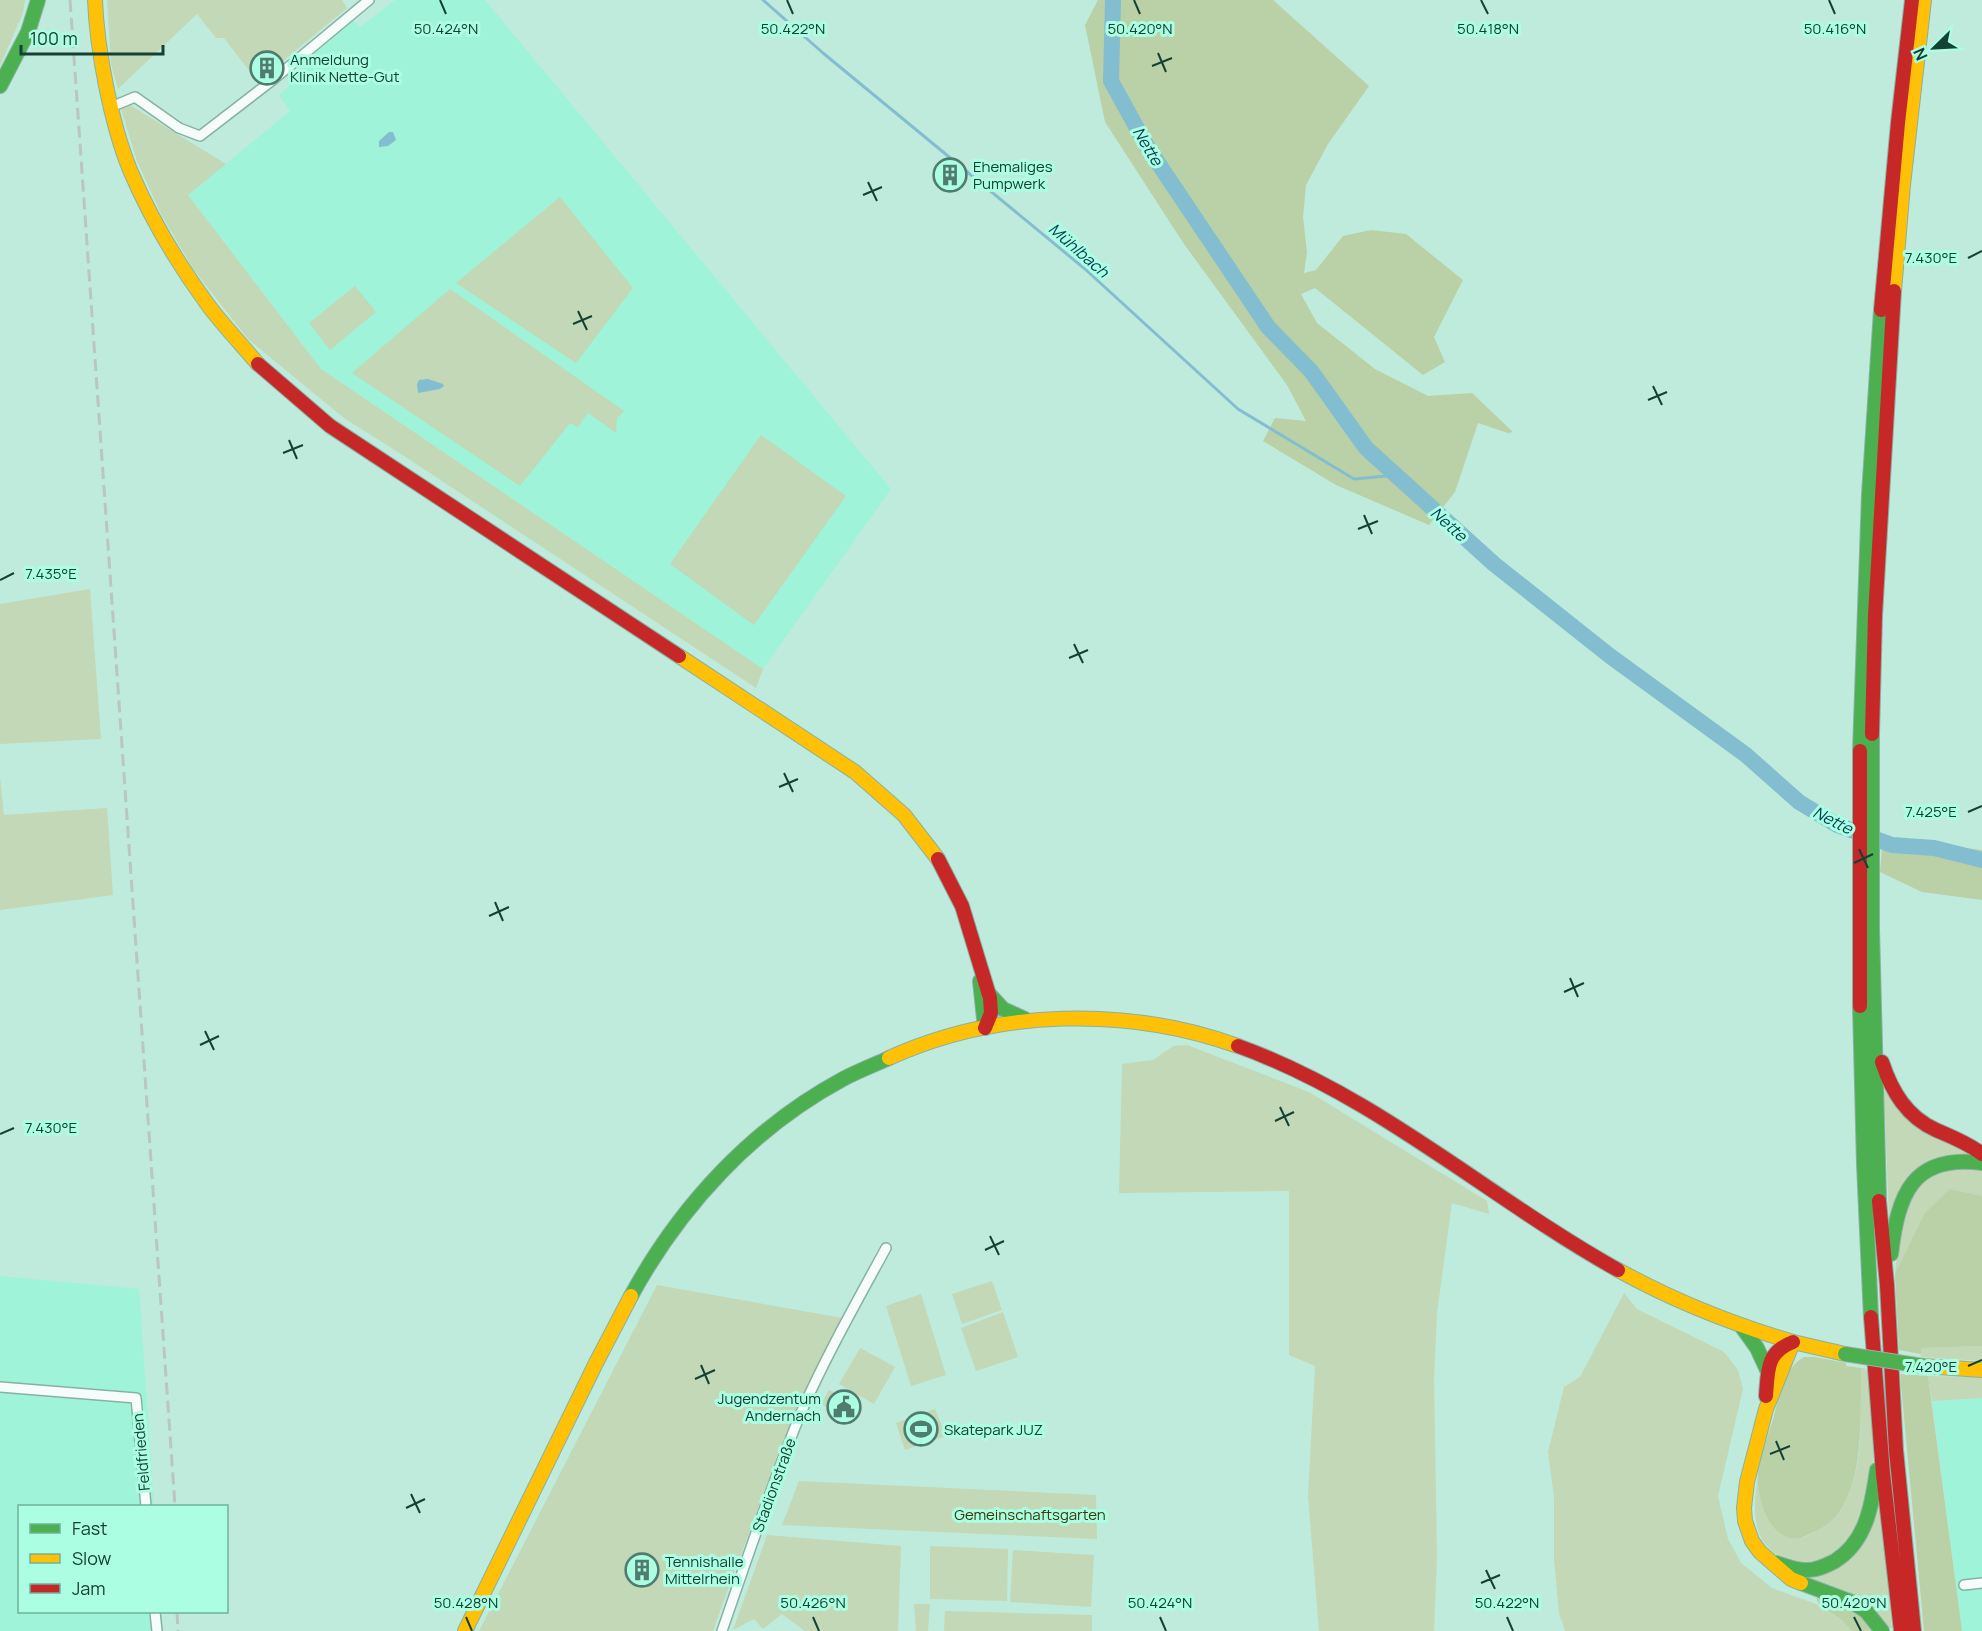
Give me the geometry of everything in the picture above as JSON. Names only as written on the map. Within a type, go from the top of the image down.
[{"type":"main road","points":[[0,86],[28,32],[38,0]]},
{"type":"main road","points":[[95,0],[96,23],[111,107],[130,169],[163,236],[208,305],[259,365],[330,426],[855,772],[889,799],[920,832],[944,868],[962,905],[990,994],[992,1014],[985,1028]]},
{"type":"main road","points":[[1901,1631],[1881,1452],[1865,1208],[1863,617],[1872,428],[1891,183],[1912,0]]},
{"type":"main road","points":[[1865,793],[1892,315],[1903,185],[1924,0]]},
{"type":"main road","points":[[1865,899],[1875,1035],[1879,1207],[1887,1285],[1896,1450],[1914,1631]]},
{"type":"main road","points":[[980,967],[982,1014],[985,1028]]},
{"type":"main road","points":[[990,994],[1003,1009],[1030,1020]]},
{"type":"main road","points":[[465,1631],[620,1315],[651,1261],[696,1198],[752,1142],[815,1095],[861,1070],[909,1049],[985,1028],[1030,1020],[1075,1018],[1141,1022],[1187,1030],[1244,1048],[1321,1082],[1370,1110],[1572,1242],[1634,1278],[1691,1307],[1742,1327],[1845,1354],[1923,1366],[1982,1370]]},
{"type":"main road","points":[[1875,1035],[1887,1081],[1905,1108],[1920,1121],[1970,1143],[1982,1154]]},
{"type":"main road","points":[[1887,1285],[1895,1222],[1906,1191],[1920,1175],[1937,1165],[1956,1161],[1982,1163]]},
{"type":"main road","points":[[1742,1327],[1757,1348],[1768,1372]]},
{"type":"main road","points":[[1766,1409],[1771,1356],[1776,1349],[1793,1342]]},
{"type":"main road","points":[[1793,1342],[1766,1409],[1747,1482],[1743,1508],[1745,1521],[1752,1541],[1760,1552],[1791,1579],[1852,1602],[1866,1611],[1882,1631]]},
{"type":"main road","points":[[1770,1562],[1805,1570],[1815,1569],[1834,1562],[1852,1548],[1860,1538],[1869,1515],[1881,1452]]},
{"type":"street","points":[[111,107],[135,98],[180,128],[200,136],[274,79],[369,0]]},
{"type":"street","name":"Stadionstraße","points":[[722,1631],[783,1457],[801,1414],[826,1359],[886,1248]]},
{"type":"street","name":"Feldfrieden","points":[[0,1387],[136,1398],[146,1505]]},
{"type":"street","points":[[1964,1585],[1982,1583]]},
{"type":"street","points":[[155,1613],[157,1631]]},
{"type":"shaded area","points":[[395,0],[485,0],[891,489],[763,669],[321,369],[188,195],[290,111],[279,95],[289,86],[287,82],[305,66],[303,62],[353,20],[360,27]]},
{"type":"shaded area","points":[[1098,0],[1273,0],[1369,86],[1328,144],[1306,185],[1303,217],[1307,253],[1304,273],[1316,270],[1343,236],[1371,230],[1406,234],[1463,280],[1434,337],[1445,362],[1423,375],[1315,288],[1301,294],[1317,323],[1375,369],[1428,396],[1472,393],[1513,432],[1508,433],[1478,423],[1455,492],[1429,525],[1336,485],[1263,441],[1275,418],[1306,421],[1287,385],[1184,244],[1105,122],[1085,25]]},
{"type":"shaded area","points":[[1883,838],[1982,850],[1982,900],[1922,892],[1880,872]]},
{"type":"shaded area","points":[[1950,1189],[1982,1196],[1982,1346],[1921,1348],[1921,1354],[1899,1350],[1895,1274],[1925,1213]]},
{"type":"shaded area","points":[[0,1276],[139,1289],[154,1505],[18,1505],[18,1613],[161,1613],[163,1631],[0,1631]]},
{"type":"shaded area","points":[[1804,1357],[1815,1357],[1861,1368],[1860,1442],[1854,1479],[1840,1511],[1823,1527],[1804,1537],[1791,1538],[1782,1535],[1769,1521],[1761,1502],[1758,1473],[1783,1383],[1792,1368]]},
{"type":"shaded area","points":[[1900,1374],[1928,1376],[1962,1631],[1924,1631]]},
{"type":"shaded area","points":[[1982,1398],[1982,1631],[1962,1631],[1932,1401]]},
{"type":"shaded area","points":[[1817,1593],[1851,1606],[1878,1631],[1852,1631],[1838,1617],[1820,1605]]},
{"type":"green space","points":[[0,0],[25,0],[23,13],[0,66]]},
{"type":"green space","points":[[107,0],[342,0],[347,8],[277,66],[270,58],[251,73],[224,38],[216,38],[197,14],[118,89],[111,64]]},
{"type":"green space","points":[[128,104],[226,164],[188,195],[321,369],[763,669],[756,688],[344,418],[248,339],[193,269],[161,214],[137,161],[121,109]]},
{"type":"green space","points":[[560,197],[633,288],[576,363],[456,283]]},
{"type":"green space","points":[[355,286],[376,312],[330,350],[309,323]]},
{"type":"green space","points":[[450,289],[624,411],[617,418],[616,433],[588,413],[578,427],[570,423],[520,486],[352,373]]},
{"type":"green space","points":[[761,435],[846,496],[754,625],[670,564]]},
{"type":"green space","points":[[90,589],[101,739],[0,744],[0,604]]},
{"type":"green space","points":[[0,777],[4,815],[107,808],[113,895],[0,910]]},
{"type":"green space","points":[[1187,1045],[1309,1092],[1487,1201],[1489,1214],[1452,1203],[1437,1313],[1434,1379],[1437,1556],[1434,1631],[1319,1631],[1308,1496],[1315,1366],[1289,1355],[1289,1191],[1119,1193],[1122,1064],[1153,1060],[1173,1046]]},
{"type":"green space","points":[[1889,1090],[1982,1156],[1944,1158],[1889,1216],[1884,1091]]},
{"type":"green space","points":[[1947,1167],[1982,1171],[1982,1196],[1950,1189],[1895,1274],[1900,1224],[1914,1189]]},
{"type":"green space","points":[[992,1281],[1002,1310],[962,1324],[952,1294]]},
{"type":"green space","points":[[657,1285],[843,1318],[773,1472],[713,1631],[479,1631]]},
{"type":"green space","points":[[1624,1293],[1637,1309],[1724,1352],[1738,1370],[1743,1389],[1718,1496],[1728,1539],[1741,1563],[1772,1588],[1819,1605],[1836,1615],[1852,1631],[1565,1631],[1559,1613],[1554,1559],[1554,1497],[1548,1452],[1564,1387],[1580,1377]]},
{"type":"green space","points":[[921,1294],[946,1375],[911,1386],[886,1306]]},
{"type":"green space","points":[[1003,1312],[1018,1357],[976,1371],[961,1328]]},
{"type":"green space","points":[[1982,1346],[1982,1361],[1921,1357],[1920,1348]]},
{"type":"green space","points":[[860,1348],[895,1367],[874,1404],[839,1384]]},
{"type":"green space","points":[[1861,1368],[1868,1369],[1873,1461],[1870,1489],[1858,1531],[1837,1553],[1823,1559],[1809,1562],[1781,1557],[1770,1549],[1758,1529],[1755,1505],[1758,1473],[1761,1498],[1803,1538],[1824,1527],[1833,1519],[1841,1510],[1855,1477],[1860,1441]]},
{"type":"green space","points":[[1928,1376],[1982,1377],[1982,1398],[1932,1401]]},
{"type":"green space","points":[[829,1390],[836,1394],[828,1408],[821,1404]]},
{"type":"green space","name":"Skatepark JUZ","points":[[935,1409],[946,1436],[905,1450],[896,1423]]},
{"type":"green space","name":"Gemeinschaftsgarten","points":[[799,1481],[1096,1495],[1097,1539],[782,1525]]},
{"type":"green space","points":[[1876,1504],[1881,1504],[1892,1628],[1888,1628],[1792,1570],[1833,1567]]},
{"type":"green space","points":[[767,1535],[901,1546],[898,1631],[805,1631],[782,1614],[763,1629],[754,1619],[733,1630]]},
{"type":"green space","points":[[930,1546],[1008,1549],[1007,1601],[930,1599]]},
{"type":"green space","points":[[1013,1550],[1094,1555],[1091,1607],[1010,1602]]},
{"type":"green space","points":[[914,1604],[930,1604],[928,1631],[916,1631]]},
{"type":"green space","points":[[945,1611],[1092,1615],[1092,1631],[944,1631]]},
{"type":"water","points":[[389,132],[393,132],[396,140],[388,146],[379,147],[379,141]]},
{"type":"water","points":[[428,379],[444,386],[440,389],[418,393],[419,380]]},
{"type":"waterway","name":"Mühlbach","points":[[763,0],[823,53],[1085,269],[1238,409],[1354,479],[1397,475]]},
{"type":"waterway","name":"Nette","points":[[1113,0],[1111,81],[1148,148],[1268,327],[1311,371],[1366,448],[1494,564],[1610,656],[1746,755],[1799,802],[1837,825],[1892,845],[1934,848],[1982,860]]},
{"type":"railway","points":[[70,0],[175,1505]]},
{"type":"railway","points":[[177,1613],[178,1631]]},
{"type":"traffic: fast","points":[[0,86],[28,32],[38,0]]},
{"type":"traffic: fast","points":[[1860,751],[1869,495],[1881,310]]},
{"type":"traffic: fast","points":[[1872,734],[1872,930],[1879,1201]]},
{"type":"traffic: fast","points":[[980,981],[985,1028]]},
{"type":"traffic: fast","points":[[990,995],[1003,1009],[1025,1019]]},
{"type":"traffic: fast","points":[[1860,1006],[1871,1317]]},
{"type":"traffic: fast","points":[[631,1296],[672,1231],[721,1172],[749,1145],[810,1099],[849,1076],[889,1058]]},
{"type":"traffic: fast","points":[[1891,1254],[1898,1214],[1904,1197],[1913,1183],[1924,1172],[1939,1165],[1958,1162],[1982,1163]]},
{"type":"traffic: fast","points":[[1742,1327],[1757,1348],[1768,1372]]},
{"type":"traffic: fast","points":[[1845,1354],[1923,1366]]},
{"type":"traffic: fast","points":[[1776,1563],[1796,1569],[1812,1570],[1832,1563],[1846,1553],[1866,1521],[1877,1470]]},
{"type":"traffic: fast","points":[[1801,1583],[1852,1602],[1866,1611],[1882,1631]]},
{"type":"traffic: slow","points":[[95,0],[102,63],[111,109],[123,151],[138,188],[175,257],[208,305],[258,364]]},
{"type":"traffic: slow","points":[[1894,291],[1903,185],[1924,0]]},
{"type":"traffic: slow","points":[[679,656],[855,772],[904,815],[938,859]]},
{"type":"traffic: slow","points":[[889,1058],[930,1042],[973,1030],[1018,1022],[1062,1019],[1107,1019],[1152,1024],[1196,1033],[1238,1046]]},
{"type":"traffic: slow","points":[[1618,1270],[1704,1311],[1793,1342]]},
{"type":"traffic: slow","points":[[465,1631],[631,1296]]},
{"type":"traffic: slow","points":[[1793,1342],[1845,1354]]},
{"type":"traffic: slow","points":[[1793,1342],[1766,1409],[1747,1482],[1744,1508],[1745,1521],[1752,1541],[1760,1552],[1791,1579],[1801,1583]]},
{"type":"traffic: slow","points":[[1923,1366],[1982,1370]]},
{"type":"traffic: jam","points":[[1881,310],[1912,0]]},
{"type":"traffic: jam","points":[[1872,734],[1875,616],[1894,291]]},
{"type":"traffic: jam","points":[[258,364],[330,426],[679,656]]},
{"type":"traffic: jam","points":[[1860,751],[1860,1006]]},
{"type":"traffic: jam","points":[[938,859],[962,906],[990,998],[991,1013],[985,1028]]},
{"type":"traffic: jam","points":[[1238,1046],[1290,1067],[1339,1092],[1433,1150],[1570,1242],[1618,1270]]},
{"type":"traffic: jam","points":[[1882,1062],[1896,1093],[1909,1111],[1926,1125],[1966,1143],[1982,1154]]},
{"type":"traffic: jam","points":[[1879,1201],[1887,1285],[1896,1450],[1914,1631]]},
{"type":"traffic: jam","points":[[1871,1317],[1883,1474],[1901,1631]]},
{"type":"traffic: jam","points":[[1766,1396],[1770,1363],[1778,1351],[1793,1342]]},
{"type":"place","name":"Anmeldung Klinik Nette-Gut","points":[[267,68]]},
{"type":"place","name":"Ehemaliges Pumpwerk","points":[[950,175]]},
{"type":"place","name":"Jugendzentum Andernach","points":[[844,1407]]},
{"type":"place","name":"Skatepark JUZ","points":[[921,1429]]},
{"type":"place","name":"Tennishalle Mittelrhein","points":[[642,1570]]}]
